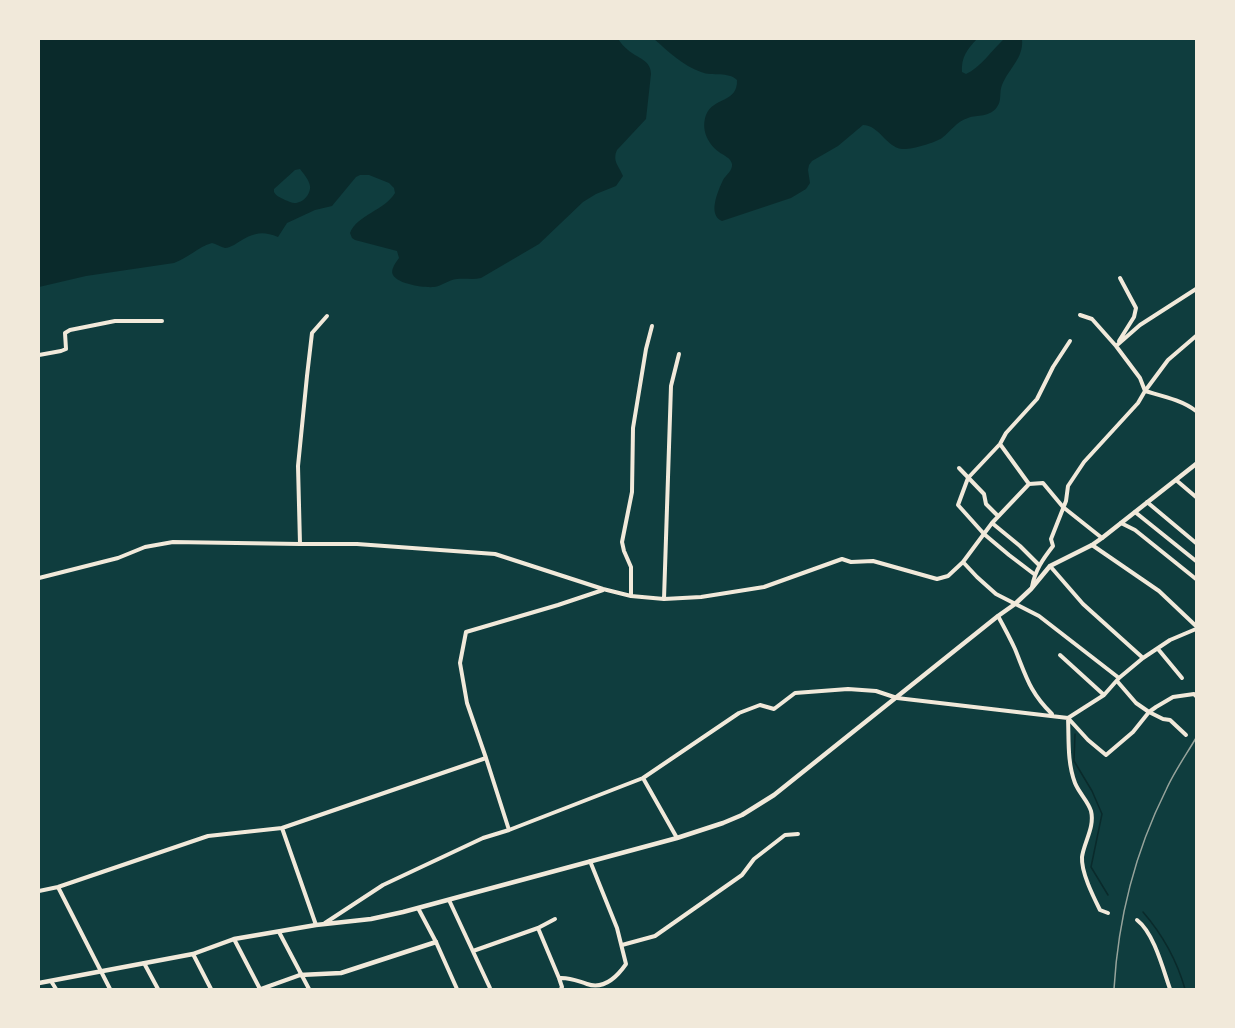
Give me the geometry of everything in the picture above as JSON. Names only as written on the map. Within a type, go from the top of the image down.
[{"type":"street","points":[[1116,346],[1134,317],[1136,308],[1120,278]]},
{"type":"street","points":[[1116,346],[1140,325],[1196,289]]},
{"type":"street","points":[[1080,315],[1092,319],[1116,346],[1140,378],[1145,391]]},
{"type":"street","points":[[300,544],[298,466],[312,333],[327,316]]},
{"type":"street","points":[[39,355],[66,349],[65,333],[70,330],[115,321],[162,321]]},
{"type":"street","points":[[631,596],[632,567],[622,542],[632,492],[633,428],[652,326]]},
{"type":"street","points":[[1031,589],[1034,574],[1053,546],[1051,539],[1068,486],[1076,472],[1138,403],[1168,360],[1196,336]]},
{"type":"street","points":[[1034,574],[984,534],[958,505],[968,478],[1037,399],[1070,340]]},
{"type":"street","points":[[664,599],[671,386],[680,354]]},
{"type":"street","points":[[1145,391],[1179,402],[1196,411]]},
{"type":"street","points":[[1190,407],[1196,402]]},
{"type":"street","points":[[1000,444],[1029,484]]},
{"type":"street","points":[[39,983],[193,954],[234,939],[316,925],[370,919],[418,908],[677,838],[742,815],[774,795],[1015,604],[1050,566],[1092,544],[1196,464]]},
{"type":"street","points":[[959,468],[984,494],[986,504],[998,516]]},
{"type":"street","points":[[1176,480],[1196,497]]},
{"type":"street","points":[[39,578],[118,558],[145,547],[173,542],[357,544],[495,554],[603,589],[631,596],[664,599],[700,597],[764,587],[842,559],[851,562],[873,561],[937,579],[948,576],[963,562],[992,523],[1029,484],[1043,483],[1063,507],[1102,537]]},
{"type":"street","points":[[1147,502],[1196,543]]},
{"type":"street","points":[[1135,512],[1196,561]]},
{"type":"street","points":[[992,523],[1039,565]]},
{"type":"street","points":[[1121,523],[1136,530],[1196,579]]},
{"type":"street","points":[[1068,718],[1104,695],[1143,658],[1170,640],[1196,627],[1159,591],[1092,544]]},
{"type":"street","points":[[963,562],[996,594],[1039,616],[1118,680],[1136,703],[1149,712],[1170,720],[1186,735]]},
{"type":"street","points":[[1050,566],[1083,604],[1143,658]]},
{"type":"street","points":[[509,830],[466,703],[460,663],[466,632],[603,589]]},
{"type":"street","points":[[998,616],[1029,684],[1042,705],[1053,715]]},
{"type":"street","points":[[1158,649],[1182,678]]},
{"type":"street","points":[[1060,655],[1104,695]]},
{"type":"street","points":[[322,925],[383,885],[483,838],[643,778],[739,713],[760,705],[774,709],[795,693],[848,689],[876,691],[897,698],[1053,715],[1068,718],[1088,740],[1106,755],[1133,732],[1149,712],[1173,697],[1194,694],[1196,696]]},
{"type":"street","points":[[1068,718],[1070,766],[1076,785],[1091,812],[1092,822],[1082,858],[1083,868],[1100,910],[1108,913]]},
{"type":"street","points":[[39,891],[58,887],[208,836],[282,828],[486,758]]},
{"type":"street","points":[[643,778],[677,838]]},
{"type":"street","points":[[282,828],[316,925]]},
{"type":"street","points":[[621,945],[655,936],[742,875],[754,860],[785,835],[798,834]]},
{"type":"street","points":[[559,978],[566,977],[590,986],[602,986],[618,976],[626,964],[617,928],[591,861]]},
{"type":"street","points":[[58,887],[110,989]]},
{"type":"street","points":[[449,900],[490,988]]},
{"type":"street","points":[[418,908],[457,989]]},
{"type":"street","points":[[473,951],[538,928],[555,919]]},
{"type":"street","points":[[1137,920],[1150,934],[1170,989]]},
{"type":"street","points":[[538,928],[559,978],[561,989]]},
{"type":"street","points":[[279,932],[309,989]]},
{"type":"street","points":[[234,939],[260,989],[300,975],[341,973],[436,942]]},
{"type":"street","points":[[193,954],[211,989]]},
{"type":"street","points":[[144,963],[158,989]]},
{"type":"street","points":[[51,981],[56,989]]},
{"type":"water","points":[[39,39],[618,39],[627,49],[649,65],[651,74],[646,119],[617,150],[616,160],[623,176],[616,186],[583,202],[539,244],[481,278],[457,279],[430,287],[412,285],[396,278],[392,271],[399,258],[397,251],[355,240],[350,233],[359,222],[385,204],[395,193],[389,183],[369,175],[360,175],[332,206],[315,210],[287,223],[278,237],[265,233],[255,234],[226,248],[212,243],[174,263],[86,276],[39,287]],"holes":[[[300,169],[310,186],[306,198],[294,203],[276,195],[274,189],[295,170]]]},
{"type":"water","points":[[654,39],[977,39],[964,58],[962,72],[966,74],[981,63],[1004,39],[1022,39],[1022,46],[1021,52],[1002,85],[999,105],[990,113],[964,119],[938,140],[906,149],[896,147],[874,128],[863,125],[838,146],[812,161],[808,170],[810,183],[806,189],[791,198],[722,221],[715,214],[715,202],[732,164],[729,158],[708,140],[704,125],[709,109],[734,93],[737,80],[733,77],[694,69],[676,58]]},
{"type":"waterway","points":[[1075,734],[1074,761],[1092,791],[1102,814],[1091,867],[1108,895]]},
{"type":"waterway","points":[[1143,912],[1168,948],[1185,989]]},
{"type":"railway","points":[[1114,989],[1119,938],[1137,862],[1169,783],[1196,738]]}]
